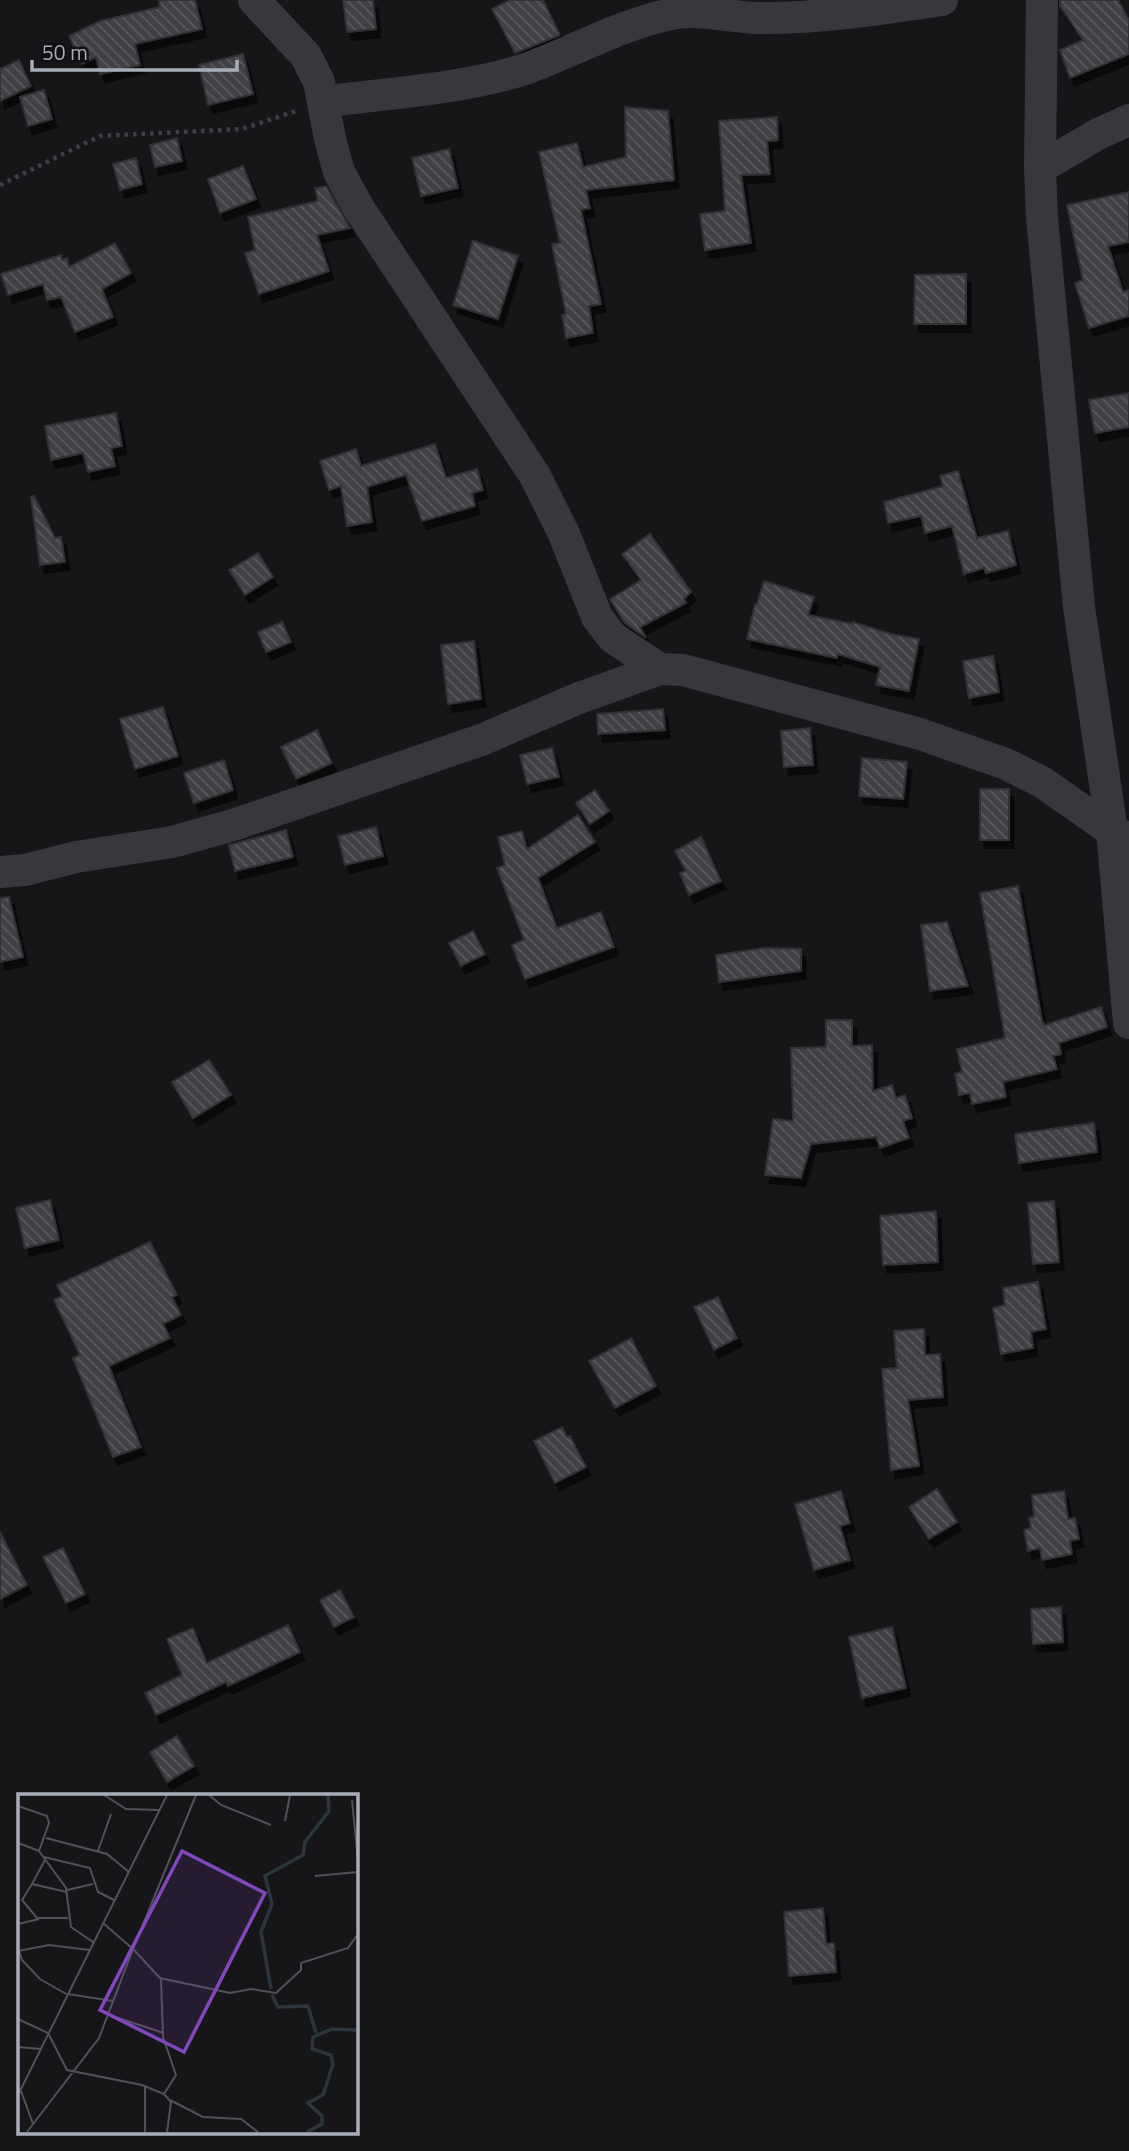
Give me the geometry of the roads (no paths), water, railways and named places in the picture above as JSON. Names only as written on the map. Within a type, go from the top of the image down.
[{"type":"street","points":[[254,0],[306,56],[319,82],[339,172],[358,207],[534,474],[564,534],[597,617],[612,637],[660,669]]},
{"type":"street","points":[[323,102],[481,80],[527,68],[616,31],[668,14],[709,11],[758,18],[820,17],[942,0]]},
{"type":"street","points":[[1042,0],[1042,218],[1079,607],[1120,835],[1129,1023]]},
{"type":"street","points":[[1040,168],[1098,134],[1129,120]]},
{"type":"street","points":[[0,872],[25,870],[76,857],[172,842],[233,825],[481,740],[579,698],[660,669],[683,670],[907,730],[1006,764],[1042,782],[1120,835]]}]
